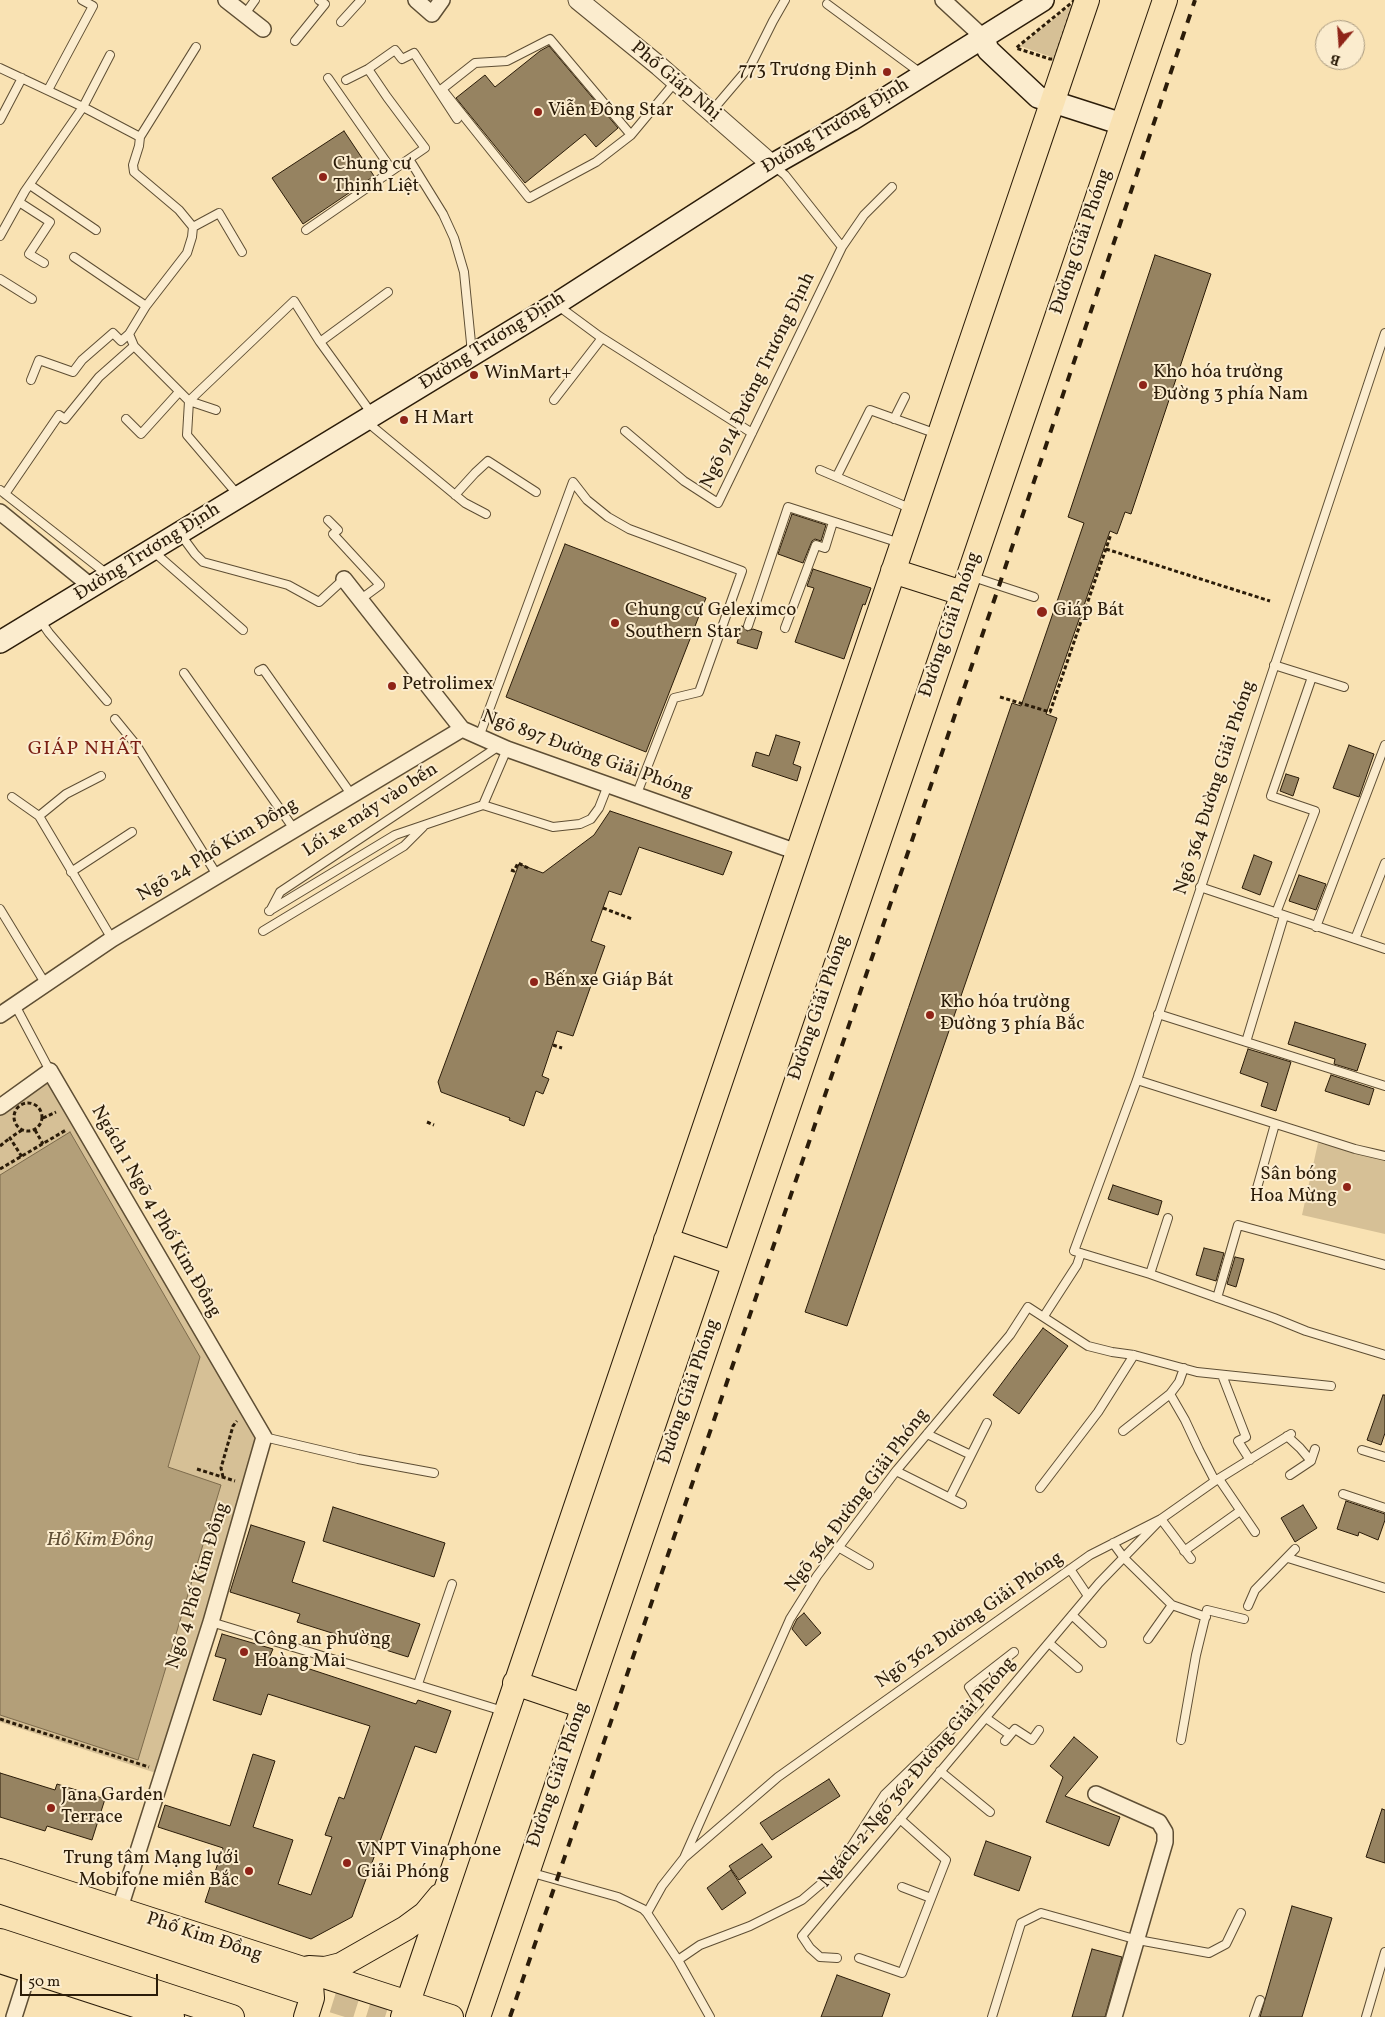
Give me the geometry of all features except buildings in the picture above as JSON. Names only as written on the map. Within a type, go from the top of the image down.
[{"type":"main road","name":"Đường Trương Định","points":[[0,642],[40,620],[556,304],[772,165],[851,120],[1043,0]]},
{"type":"main road","points":[[405,2010],[1087,0]]},
{"type":"main road","name":"Đường Giải Phóng","points":[[478,2017],[1165,0]]},
{"type":"main road","points":[[984,38],[988,50],[1038,97],[1122,124]]},
{"type":"main road","points":[[893,571],[965,584]]},
{"type":"main road","points":[[668,1234],[736,1257]]},
{"type":"main road","points":[[515,1683],[583,1706]]},
{"type":"main road","name":"Phố Kim Đồng","points":[[0,1871],[275,1961],[405,2010],[451,2017]]},
{"type":"main road","points":[[275,1961],[308,1968],[325,1969],[341,1965],[406,1928],[425,1914],[447,1885]]},
{"type":"main road","points":[[0,1891],[299,1990]]},
{"type":"main road","points":[[0,1941],[232,2017]]},
{"type":"main road","points":[[0,1961],[164,2016]]},
{"type":"main road","points":[[275,1961],[303,1975],[311,1984],[312,1998],[306,2017]]},
{"type":"street","points":[[226,0],[263,29]]},
{"type":"street","points":[[416,0],[432,14],[442,0]]},
{"type":"street","name":"Phố Giáp Nhị","points":[[578,0],[676,81],[772,165]]},
{"type":"street","points":[[943,0],[984,38]]},
{"type":"street","points":[[1,516],[101,581]]},
{"type":"street","name":"Ngõ 897 Đường Giải Phóng","points":[[344,579],[361,598],[462,729],[503,748],[798,852]]},
{"type":"street","name":"Ngõ 24 Phố Kim Đồng","points":[[0,1015],[44,983],[112,939],[462,729]]},
{"type":"street","points":[[0,1106],[50,1071]]},
{"type":"street","name":"Ngách 1 Ngõ 4 Phố Kim Đồng","points":[[50,1071],[264,1437]]},
{"type":"street","name":"Ngõ 4 Phố Kim Đồng","points":[[119,1911],[210,1622],[264,1437]]},
{"type":"street","points":[[1096,1794],[1159,1822],[1164,1832],[1164,1842],[1138,1940],[1114,2017]]},
{"type":"street","points":[[14,2017],[29,1970]]},
{"type":"lane","points":[[48,90],[94,6],[82,0]]},
{"type":"lane","points":[[245,14],[255,0]]},
{"type":"lane","points":[[295,41],[325,4],[319,0]]},
{"type":"lane","points":[[341,22],[361,0]]},
{"type":"lane","points":[[711,112],[751,65],[772,21],[785,0]]},
{"type":"lane","points":[[827,4],[924,75]]},
{"type":"lane","points":[[631,135],[550,39],[507,61],[475,63],[442,89],[529,198],[596,162],[631,135],[676,81]]},
{"type":"lane","points":[[31,380],[39,360],[72,372],[82,360],[113,333],[121,340],[130,334],[146,306],[187,253],[193,227],[179,210],[134,172],[133,165],[140,137],[196,47]]},
{"type":"lane","points":[[346,80],[368,69],[395,50],[402,59],[414,53],[457,119]]},
{"type":"lane","points":[[0,234],[30,185],[83,107],[110,55]]},
{"type":"lane","points":[[0,68],[83,107],[140,137]]},
{"type":"lane","points":[[306,230],[425,148],[368,69]]},
{"type":"lane","points":[[0,120],[22,78]]},
{"type":"lane","points":[[328,78],[392,170]]},
{"type":"lane","points":[[409,159],[443,214],[454,238],[464,272],[472,355]]},
{"type":"lane","points":[[772,165],[785,175],[842,247]]},
{"type":"lane","points":[[30,185],[96,230]]},
{"type":"lane","name":"Ngõ 914 Đường Trương Định","points":[[624,431],[684,481],[718,504],[842,247],[864,216],[892,186]]},
{"type":"lane","points":[[19,202],[50,222],[29,254],[44,263]]},
{"type":"lane","points":[[193,227],[219,213],[242,252]]},
{"type":"lane","points":[[74,256],[146,306]]},
{"type":"lane","points":[[0,279],[32,299]]},
{"type":"lane","points":[[320,342],[388,292]]},
{"type":"lane","points":[[239,497],[187,435],[189,401],[294,301],[370,418],[455,495],[465,503],[486,514]]},
{"type":"lane","points":[[556,304],[602,338],[752,433]]},
{"type":"lane","name":"Ngõ 364 Đường Giải Phóng","points":[[1044,1316],[1077,1265],[1078,1252],[1385,333]]},
{"type":"lane","points":[[130,334],[134,346],[189,401],[216,410]]},
{"type":"lane","points":[[554,400],[602,338]]},
{"type":"lane","points":[[101,581],[2,492],[59,416],[65,419],[99,377],[134,346]]},
{"type":"lane","points":[[126,419],[141,434],[179,392]]},
{"type":"lane","points":[[894,419],[905,397]]},
{"type":"lane","points":[[838,476],[870,410],[939,435]]},
{"type":"lane","points":[[455,495],[474,473],[488,461],[536,492]]},
{"type":"lane","points":[[820,470],[914,509]]},
{"type":"lane","points":[[480,737],[573,482],[587,500],[608,517],[629,529],[742,570],[699,692],[674,698],[636,796]]},
{"type":"lane","points":[[748,626],[788,507],[902,544]]},
{"type":"lane","points":[[328,520],[338,530],[333,534],[380,585],[361,598]]},
{"type":"lane","points":[[785,628],[816,545],[825,548],[834,522]]},
{"type":"lane","points":[[180,533],[203,562],[288,585],[319,602],[344,579]]},
{"type":"lane","points":[[152,550],[243,630]]},
{"type":"lane","points":[[965,584],[1034,597]]},
{"type":"lane","points":[[40,620],[48,633],[107,701]]},
{"type":"lane","points":[[1274,665],[1344,688]]},
{"type":"lane","points":[[260,671],[263,668],[351,794]]},
{"type":"lane","points":[[184,673],[294,829]]},
{"type":"lane","points":[[1246,1042],[1280,914],[1315,812],[1271,796],[1312,677]]},
{"type":"lane","points":[[115,719],[137,746],[217,875]]},
{"type":"lane","points":[[1316,927],[1385,746]]},
{"type":"lane","points":[[483,805],[503,748]]},
{"type":"lane","name":"Lối xe máy vào bến","points":[[424,826],[395,835],[270,911],[280,892],[503,748]]},
{"type":"lane","points":[[39,816],[66,794],[101,776]]},
{"type":"lane","points":[[263,930],[404,846],[424,826],[483,805],[554,827],[580,824],[590,819],[595,813],[608,786]]},
{"type":"lane","points":[[12,797],[39,816],[112,939]]},
{"type":"lane","points":[[71,872],[132,832]]},
{"type":"lane","points":[[1355,939],[1385,863]]},
{"type":"lane","points":[[1200,887],[1385,949]]},
{"type":"lane","points":[[0,909],[44,983]]},
{"type":"lane","name":"Ngách 1 Ngõ 4 Phố Kim Đồng","points":[[14,1005],[50,1071]]},
{"type":"lane","points":[[1158,1014],[1385,1086]]},
{"type":"lane","points":[[1137,1080],[1355,1149],[1385,1156]]},
{"type":"lane","points":[[1257,1188],[1275,1124]]},
{"type":"lane","points":[[1150,1274],[1168,1218]]},
{"type":"lane","points":[[1217,1298],[1238,1224],[1385,1265]]},
{"type":"lane","points":[[1078,1252],[1150,1274],[1306,1331],[1385,1355]]},
{"type":"lane","name":"Ngõ 364 Đường Giải Phóng","points":[[684,1858],[790,1619],[816,1576],[896,1471],[1010,1335],[1028,1307],[1088,1346],[1222,1375],[1331,1386]]},
{"type":"lane","points":[[1040,1488],[1098,1412],[1134,1355]]},
{"type":"lane","points":[[1123,1431],[1170,1394],[1179,1382],[1184,1368]]},
{"type":"lane","points":[[1222,1375],[1246,1437],[1238,1441],[1250,1460]]},
{"type":"lane","points":[[1170,1394],[1185,1420],[1198,1450],[1217,1480],[1255,1532]]},
{"type":"lane","points":[[950,1497],[987,1423]]},
{"type":"lane","points":[[927,1434],[971,1455]]},
{"type":"lane","name":"Ngõ 362 Đường Giải Phóng","points":[[684,1858],[778,1777],[1090,1555],[1161,1519],[1217,1480],[1289,1435],[1311,1461]]},
{"type":"lane","points":[[264,1437],[358,1459],[434,1473]]},
{"type":"lane","points":[[1290,1475],[1311,1461],[1314,1449]]},
{"type":"lane","points":[[1362,1450],[1385,1457]]},
{"type":"lane","points":[[896,1471],[962,1504]]},
{"type":"lane","points":[[1342,1494],[1385,1508]]},
{"type":"lane","points":[[1184,1551],[1240,1511]]},
{"type":"lane","points":[[1161,1519],[1191,1559]]},
{"type":"lane","name":"Ngách 2 Ngõ 362 Đường Giải Phóng","points":[[837,1958],[820,1957],[810,1948],[802,1936],[1088,1596],[1161,1519]]},
{"type":"lane","points":[[1113,1543],[1124,1558],[1172,1605],[1206,1617]]},
{"type":"lane","points":[[838,1547],[869,1565]]},
{"type":"lane","points":[[1248,1606],[1255,1590],[1295,1549]]},
{"type":"lane","points":[[1288,1558],[1385,1588]]},
{"type":"lane","points":[[1070,1569],[1088,1596]]},
{"type":"lane","points":[[418,1684],[452,1584]]},
{"type":"lane","points":[[1148,1638],[1172,1605]]},
{"type":"lane","points":[[1181,1740],[1196,1655],[1207,1610],[1244,1619]]},
{"type":"lane","points":[[1072,1615],[1102,1642]]},
{"type":"lane","points":[[210,1622],[505,1712]]},
{"type":"lane","points":[[1049,1643],[1078,1668]]},
{"type":"lane","points":[[678,1960],[700,1945],[750,1926],[802,1900],[835,1872],[884,1794],[979,1704],[969,1686],[1014,1652]]},
{"type":"lane","points":[[986,1718],[1008,1738],[1015,1729],[1032,1740],[1039,1730]]},
{"type":"lane","points":[[940,1771],[990,1812]]},
{"type":"lane","points":[[859,1958],[902,1973],[946,1860],[900,1819]]},
{"type":"lane","points":[[647,1913],[662,1886],[684,1858]]},
{"type":"lane","points":[[527,1871],[618,1897],[643,1909],[678,1960],[710,2017]]},
{"type":"lane","points":[[902,1887],[931,1898]]},
{"type":"lane","points":[[992,2017],[1020,1923],[1041,1913],[1138,1940],[1209,1953],[1226,1944],[1241,1913]]},
{"type":"lane","points":[[1366,2017],[1385,1952]]},
{"type":"lane","points":[[1254,2017],[1260,2000]]},
{"type":"path","points":[[1075,0],[1055,58],[1050,59],[1016,48],[1075,0]]},
{"type":"path","points":[[1000,697],[1050,712],[1112,534]]},
{"type":"path","points":[[1106,549],[1270,600]]},
{"type":"path","points":[[510,870],[514,871],[518,863],[528,868]]},
{"type":"path","points":[[603,908],[632,919]]},
{"type":"path","points":[[553,1045],[562,1048]]},
{"type":"path","points":[[29,1103],[36,1105],[41,1111],[43,1118],[40,1126],[35,1130],[28,1132],[22,1130],[16,1124],[14,1117],[16,1110],[21,1104],[29,1103]]},
{"type":"path","points":[[43,1118],[63,1108]]},
{"type":"path","points":[[428,1122],[434,1125]]},
{"type":"path","points":[[0,1169],[73,1126]]},
{"type":"path","points":[[0,1146],[22,1130]]},
{"type":"path","points":[[35,1130],[43,1144]]},
{"type":"path","points":[[10,1138],[22,1156]]},
{"type":"path","points":[[223,1477],[221,1468],[233,1426],[241,1418]]},
{"type":"path","points":[[198,1469],[238,1482]]},
{"type":"path","points":[[0,1718],[153,1768]]},
{"type":"shaded area","points":[[1073,4],[1054,58],[1020,46]]},
{"type":"shaded area","name":"Hồ Kim Đồng","points":[[49,1078],[258,1438],[156,1773],[0,1722],[0,1113]]},
{"type":"shaded area","name":"Sân bóng Hoa Mừng","points":[[1318,1143],[1385,1159],[1385,1234],[1302,1215]]},
{"type":"water","name":"Hồ Kim Đồng","points":[[70,1132],[200,1357],[168,1467],[221,1485],[138,1760],[0,1715],[0,1175]]},
{"type":"tunnel","points":[[299,1990],[385,2017]]},
{"type":"railway","points":[[510,2017],[999,586],[1195,0]]},
{"type":"place","name":"773 Trương Định","points":[[887,72]]},
{"type":"place","name":"Viễn Đông Star","points":[[538,112]]},
{"type":"place","name":"Chung cư Thịnh Liệt","points":[[323,177]]},
{"type":"place","name":"WinMart+","points":[[474,375]]},
{"type":"place","name":"Kho hóa trường Đường 3 phía Nam","points":[[1143,385]]},
{"type":"place","name":"H Mart","points":[[404,420]]},
{"type":"place","name":"Giáp Bát","points":[[1042,612]]},
{"type":"place","name":"Chung cư Geleximco Southern Star","points":[[615,623]]},
{"type":"place","name":"Petrolimex","points":[[392,686]]},
{"type":"place","name":"Bến xe Giáp Bát","points":[[534,982]]},
{"type":"place","name":"Kho hóa trường Đường 3 phía Bắc","points":[[930,1015]]},
{"type":"place","name":"Sân bóng Hoa Mừng","points":[[1347,1187]]},
{"type":"place","name":"Công an phường Hoàng Mai","points":[[244,1652]]},
{"type":"place","name":"Jana Garden Terrace","points":[[51,1808]]},
{"type":"place","name":"VNPT Vinaphone Giải Phóng","points":[[347,1863]]},
{"type":"place","name":"Trung tâm Mạng lưới Mobifone miền Bắc","points":[[249,1871]]},
{"type":"district","name":"GIÁP NHẤT","points":[[85,750]]}]
